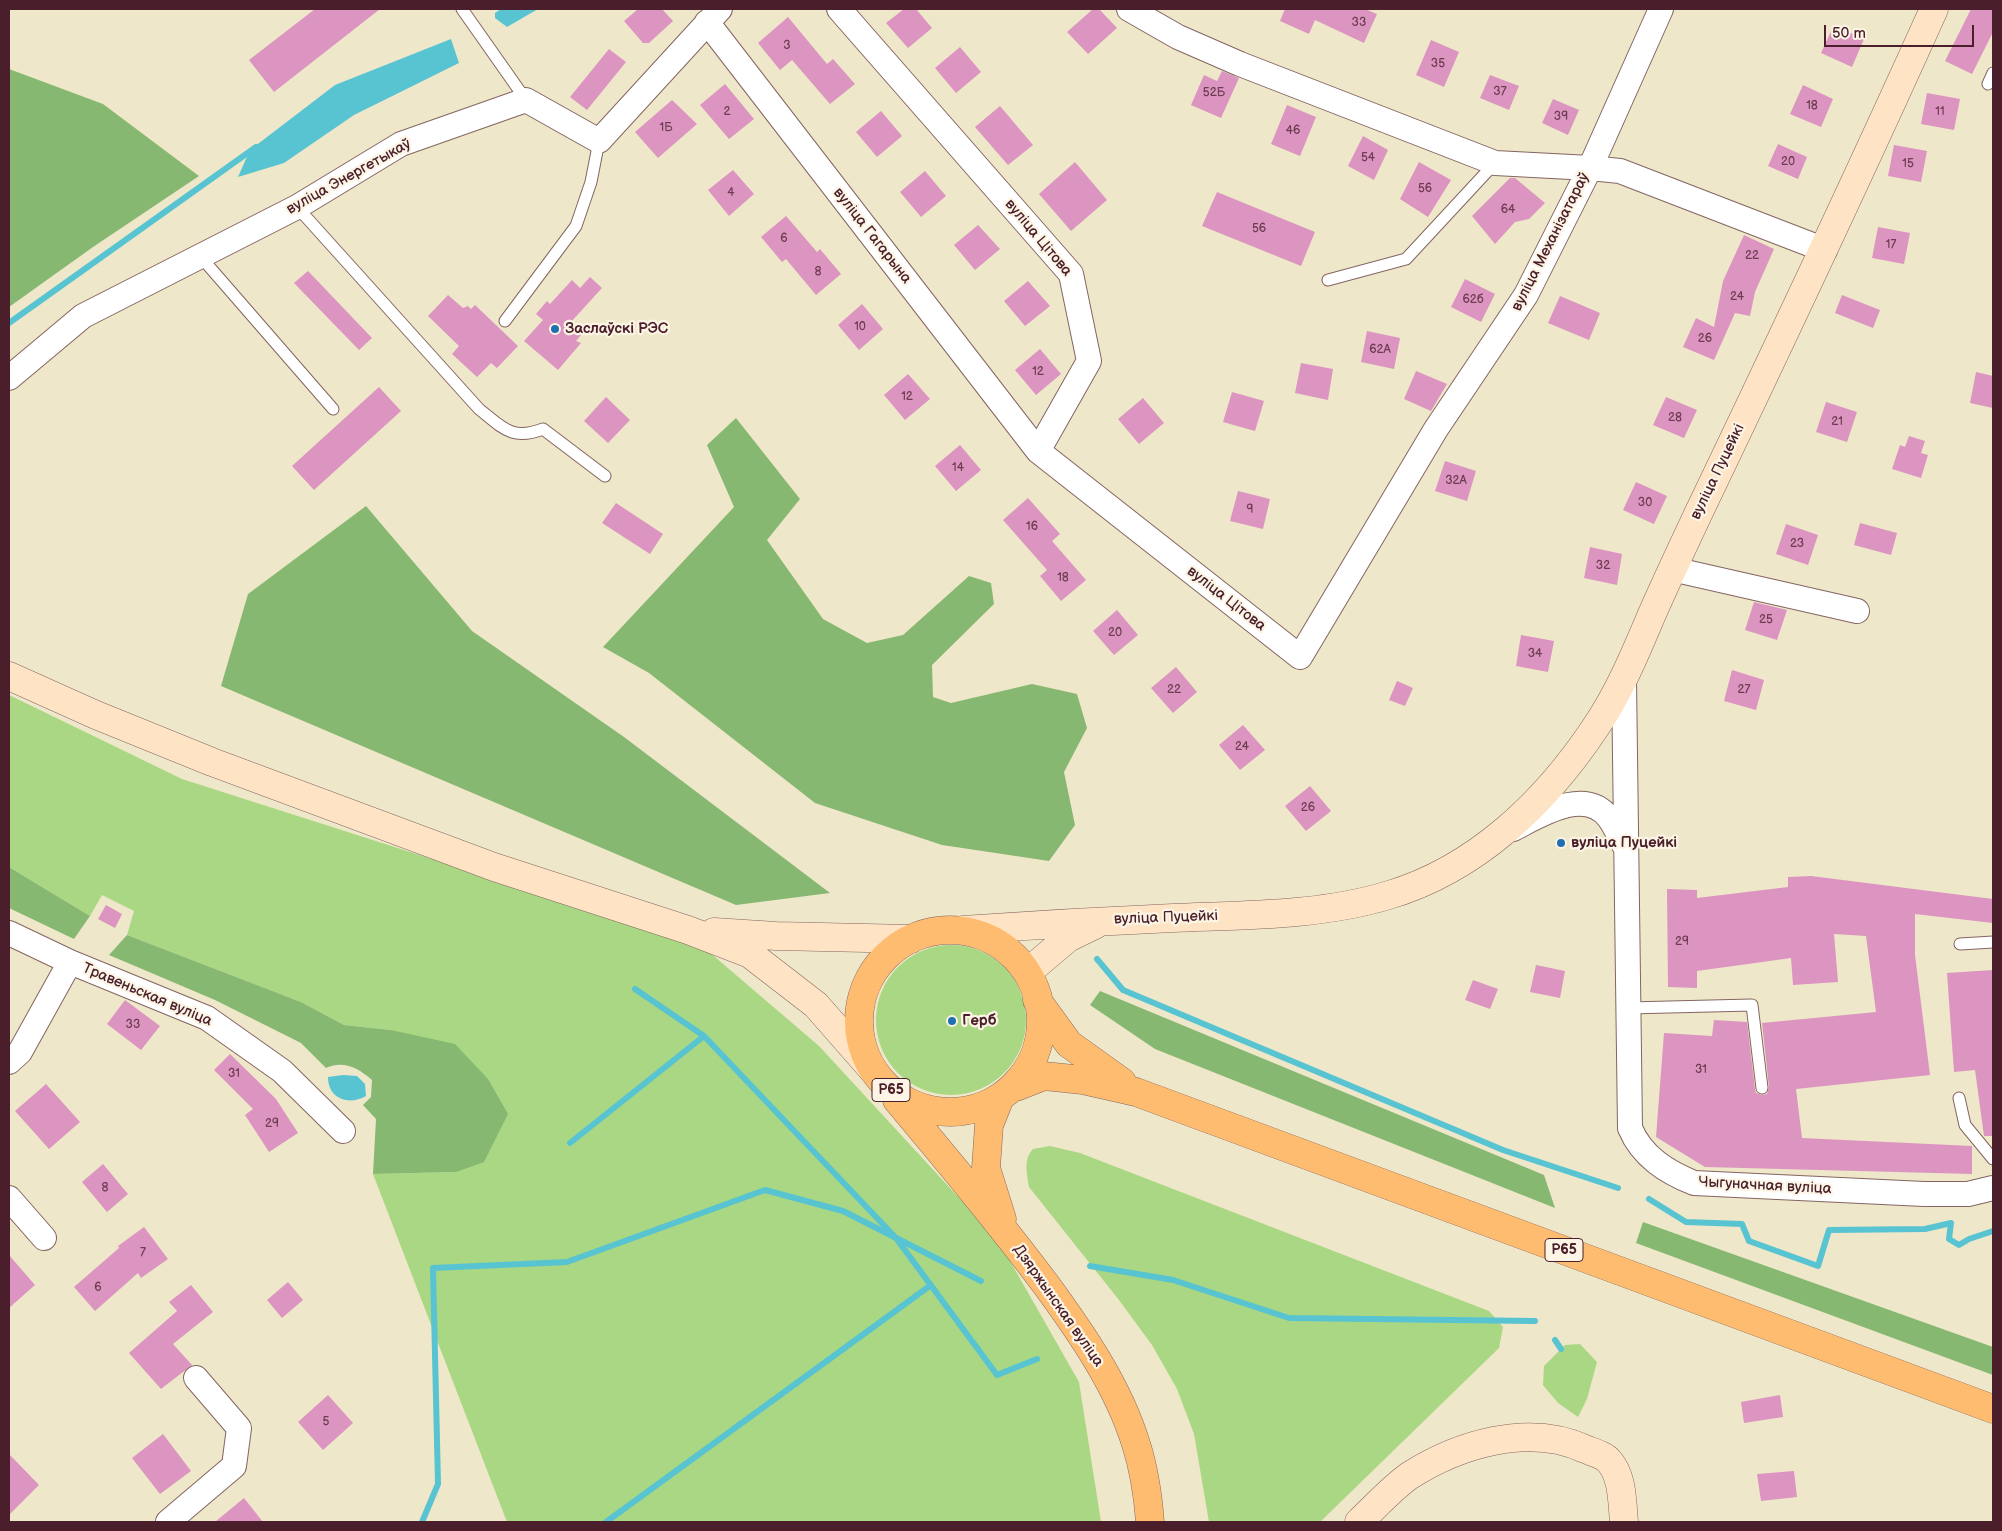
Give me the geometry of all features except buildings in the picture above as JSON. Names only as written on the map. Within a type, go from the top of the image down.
[{"type":"main road","name":"вуліца Пуцейкі","points":[[963,930],[1106,920],[1298,911],[1389,895],[1423,882],[1464,861],[1502,835],[1536,803],[1595,728],[1624,680],[1672,569],[1825,250],[1934,9]]},
{"type":"main road","points":[[9,676],[96,716],[212,762],[494,867],[688,930],[750,954],[816,1005],[877,1074]]},
{"type":"main road","name":"вуліца Пуцейкі","points":[[1029,972],[1068,938],[1106,920]]},
{"type":"main road","points":[[688,930],[785,936],[911,939]]},
{"type":"main road","name":"Р65","points":[[1007,1094],[1031,1068],[1036,1046],[1037,1000],[1029,972],[1004,947],[989,938],[963,930],[936,931],[911,939],[890,953],[874,972],[863,995],[860,1028],[862,1045],[877,1074],[900,1098],[924,1109],[949,1113],[975,1110],[1044,1076],[1083,1080],[1136,1092],[1993,1409]]},
{"type":"main road","name":"Р65","points":[[1037,1000],[1069,1044],[1088,1060],[1136,1092]]},
{"type":"main road","name":"Дзяржынская вуліца","points":[[877,1074],[1007,1233],[1095,1357],[1124,1412],[1136,1444],[1148,1495],[1150,1522]]},
{"type":"main road","name":"Дзяржынская вуліца","points":[[1007,1094],[989,1125],[986,1168],[1007,1233]]},
{"type":"main road","points":[[1359,1522],[1409,1477],[1459,1451],[1495,1439],[1539,1438],[1573,1443],[1608,1459],[1619,1480],[1624,1522]]},
{"type":"street","name":"вуліца Цітова","points":[[838,9],[1071,274],[1089,361],[1038,451],[1300,657]]},
{"type":"street","name":"вуліца Механізатараў","points":[[1129,9],[1178,37],[1240,64],[1495,163],[1590,168],[1526,295],[1436,429],[1300,657]]},
{"type":"street","points":[[1661,9],[1590,168],[1620,171],[1825,250]]},
{"type":"street","points":[[526,100],[599,141],[714,15]]},
{"type":"street","name":"вуліца Гагарына","points":[[714,15],[1038,451]]},
{"type":"street","name":"вуліца Энергетыкаў","points":[[9,378],[83,316],[297,206],[401,144],[526,100]]},
{"type":"street","points":[[1672,569],[1857,611]]},
{"type":"street","name":"Чыгуначная вуліца","points":[[1624,680],[1624,847],[1630,1128],[1636,1141],[1644,1151],[1670,1173],[1694,1183],[1924,1194],[1968,1194],[1993,1188]]},
{"type":"street","points":[[1502,835],[1555,809],[1585,804],[1598,808],[1609,817],[1624,847]]},
{"type":"street","name":"Травеньская вуліца","points":[[9,933],[70,962],[207,1018],[282,1071],[343,1131]]},
{"type":"street","points":[[9,1062],[20,1052],[70,962]]},
{"type":"street","points":[[9,1198],[44,1238]]},
{"type":"street","points":[[168,1522],[234,1466],[239,1428],[196,1378]]},
{"type":"lane","points":[[462,9],[526,100]]},
{"type":"lane","points":[[1988,84],[1993,73]]},
{"type":"lane","points":[[505,321],[576,226],[591,182],[599,141]]},
{"type":"lane","points":[[1328,280],[1406,259],[1495,163]]},
{"type":"lane","points":[[297,206],[479,409],[504,430],[526,436],[543,429],[605,476]]},
{"type":"lane","points":[[200,256],[333,409]]},
{"type":"lane","points":[[1960,944],[1993,942]]},
{"type":"lane","points":[[1628,1008],[1752,1005],[1762,1088]]},
{"type":"lane","points":[[1959,1098],[1965,1125],[1993,1158]]},
{"type":"green space","points":[[9,69],[103,104],[199,176],[93,247],[9,307]]},
{"type":"green space","points":[[736,418],[800,499],[767,540],[823,619],[867,643],[903,635],[969,576],[991,583],[994,604],[932,665],[933,697],[951,703],[1032,684],[1077,694],[1087,728],[1064,772],[1075,825],[1049,861],[942,845],[815,803],[649,673],[603,647],[734,507],[707,445]]},
{"type":"green space","points":[[366,506],[472,631],[624,737],[830,893],[736,905],[221,686],[248,594]]},
{"type":"green space","points":[[9,695],[182,779],[701,945],[819,1046],[998,1240],[1079,1382],[1101,1522],[507,1522],[373,1174],[456,1172],[391,1030],[344,1025],[301,1002],[127,935],[134,911],[102,895],[90,916],[9,867]]},
{"type":"green space","points":[[9,867],[90,916],[74,939],[9,908]]},
{"type":"green space","points":[[127,935],[301,1002],[344,1025],[391,1030],[455,1044],[488,1079],[508,1114],[484,1162],[456,1172],[373,1174],[376,1119],[363,1105],[371,1097],[372,1080],[350,1066],[339,1065],[326,1068],[301,1043],[215,1000],[109,955]]},
{"type":"green space","points":[[951,945],[980,951],[1004,967],[1020,991],[1026,1020],[1020,1049],[1004,1073],[980,1089],[951,1095],[922,1089],[898,1073],[882,1049],[876,1020],[882,991],[898,967],[922,951]]},
{"type":"green space","points":[[1100,991],[1544,1175],[1555,1208],[1155,1049],[1090,1005]]},
{"type":"green space","points":[[1050,1146],[1080,1153],[1489,1311],[1503,1327],[1499,1348],[1320,1522],[1209,1522],[1194,1434],[1177,1389],[1152,1345],[1119,1300],[1029,1187],[1026,1167],[1030,1153],[1033,1149]]},
{"type":"green space","points":[[1643,1222],[1993,1347],[1993,1375],[1636,1243]]},
{"type":"green space","points":[[1580,1344],[1597,1362],[1587,1399],[1578,1417],[1558,1403],[1543,1385],[1544,1366],[1565,1345]]},
{"type":"water","points":[[501,9],[538,9],[507,27],[495,18],[495,13]]},
{"type":"water","points":[[451,39],[459,63],[354,115],[284,163],[238,177],[250,150],[335,85]]},
{"type":"water","points":[[357,1076],[365,1084],[366,1096],[347,1100],[336,1095],[329,1085],[328,1077]]},
{"type":"waterway","points":[[9,323],[256,147]]},
{"type":"waterway","points":[[1097,959],[1123,990],[1503,1150],[1618,1188]]},
{"type":"waterway","points":[[570,1143],[704,1036],[635,989]]},
{"type":"waterway","points":[[704,1036],[896,1238],[997,1375],[1037,1359]]},
{"type":"waterway","points":[[422,1522],[438,1484],[433,1268],[567,1262],[765,1190],[843,1211],[981,1281]]},
{"type":"waterway","points":[[1649,1199],[1686,1222],[1742,1224],[1749,1241],[1818,1266],[1829,1230],[1925,1229],[1951,1223],[1949,1239],[1959,1245],[1969,1239],[1993,1231]]},
{"type":"waterway","points":[[1090,1266],[1173,1280],[1289,1318],[1535,1321]]},
{"type":"waterway","points":[[606,1522],[931,1285]]},
{"type":"waterway","points":[[1555,1340],[1561,1349]]},
{"type":"place","name":"Заслаўскі РЭС","points":[[555,329]]},
{"type":"place","name":"вуліца Пуцейкі","points":[[1561,843]]},
{"type":"place","name":"Герб","points":[[952,1021]]}]
